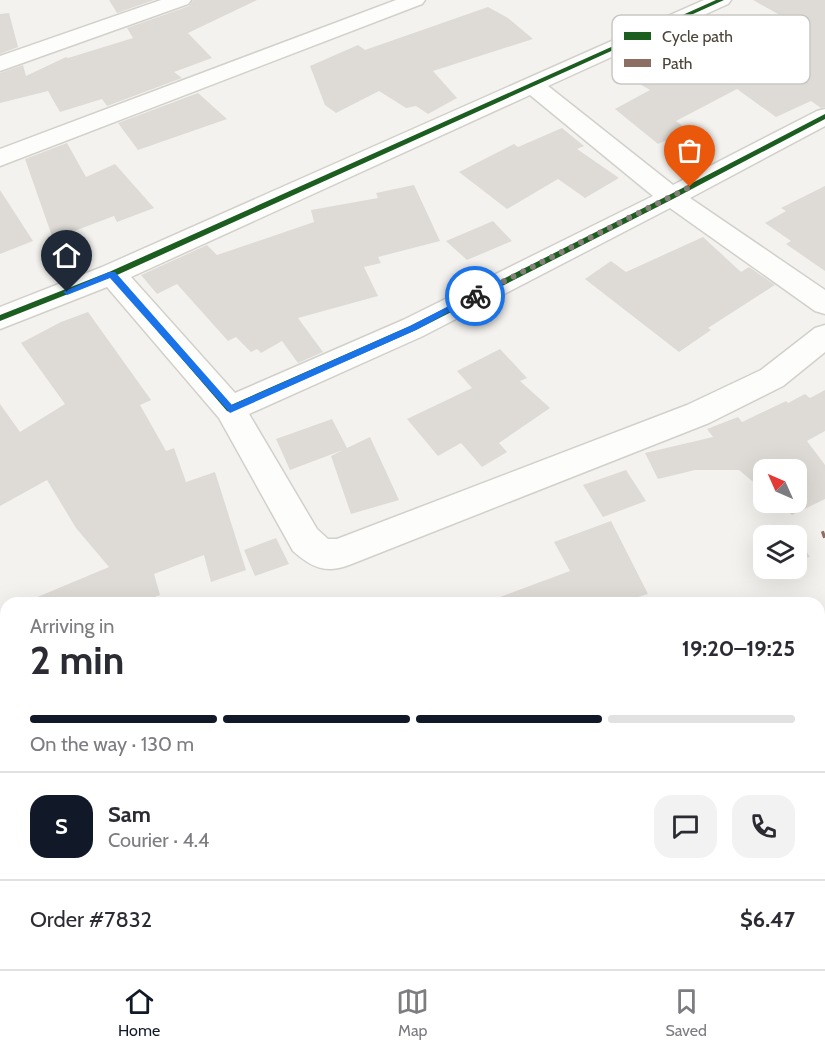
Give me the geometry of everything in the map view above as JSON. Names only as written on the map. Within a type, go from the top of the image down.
[{"type":"street","points":[[0,64],[181,0]]},
{"type":"street","points":[[0,158],[415,0]]},
{"type":"street","points":[[687,15],[721,0]]},
{"type":"street","points":[[0,318],[112,274],[612,48]]},
{"type":"street","points":[[531,84],[671,197],[825,304]]},
{"type":"street","points":[[230,409],[413,328],[825,116]]},
{"type":"street","points":[[112,274],[230,409],[305,540],[321,554],[337,554],[698,414],[772,378],[825,336]]},
{"type":"building","points":[[109,0],[154,0],[117,13]]},
{"type":"building","points":[[193,0],[257,0],[188,33],[212,58],[174,72],[182,78],[107,106],[102,99],[60,112],[48,91],[0,103],[0,73],[23,65],[26,76],[66,57],[133,38],[127,28],[189,6]]},
{"type":"building","points":[[753,0],[825,0],[825,107],[821,108],[811,101],[776,117],[737,89],[676,121],[688,130],[658,144],[615,109],[650,90],[640,84],[810,84],[810,15],[780,15]]},
{"type":"building","points":[[488,7],[508,18],[533,39],[433,71],[457,98],[428,114],[416,106],[406,108],[379,91],[336,113],[325,105],[310,66],[358,45],[365,50]]},
{"type":"building","points":[[9,13],[18,47],[0,54],[0,14]]},
{"type":"building","points":[[198,93],[227,119],[138,150],[118,123]]},
{"type":"building","points":[[562,128],[584,146],[577,149],[619,178],[585,198],[558,179],[507,209],[459,172],[514,144],[518,147]]},
{"type":"building","points":[[67,143],[86,177],[115,164],[154,208],[117,222],[114,216],[53,239],[25,159]]},
{"type":"building","points":[[414,185],[440,241],[378,257],[381,263],[364,267],[378,296],[298,318],[323,352],[298,363],[282,341],[261,353],[257,349],[251,352],[236,337],[228,341],[177,284],[157,294],[141,275],[207,245],[217,255],[314,222],[311,210],[378,198],[376,193]]},
{"type":"building","points":[[825,186],[825,271],[786,244],[791,241],[765,223],[786,211],[781,208]]},
{"type":"building","points":[[0,190],[33,241],[0,254]]},
{"type":"building","points":[[493,221],[512,241],[467,260],[446,241]]},
{"type":"building","points":[[703,237],[741,272],[749,267],[775,285],[708,328],[711,330],[679,352],[585,279],[611,261],[626,272]]},
{"type":"building","points":[[88,312],[151,400],[140,405],[166,451],[174,448],[186,482],[215,472],[246,570],[211,582],[204,555],[154,574],[160,595],[155,597],[37,597],[109,567],[76,528],[47,480],[0,506],[0,404],[20,432],[65,404],[21,343],[61,322]]},
{"type":"building","points":[[500,349],[527,378],[520,381],[550,408],[499,443],[507,452],[482,467],[461,443],[438,456],[407,419],[472,388],[457,371]]},
{"type":"building","points":[[825,390],[825,431],[807,441],[825,465],[825,499],[807,508],[807,459],[753,459],[753,482],[739,470],[695,470],[658,479],[645,453],[713,437],[707,429],[738,417],[742,422],[805,394],[810,398]]},
{"type":"building","points":[[332,419],[347,448],[370,437],[399,500],[351,514],[331,456],[343,450],[290,470],[276,439]]},
{"type":"building","points":[[626,470],[646,501],[603,517],[583,485]]},
{"type":"building","points":[[611,521],[648,594],[638,597],[500,597],[570,571],[554,542]]},
{"type":"building","points":[[276,538],[289,564],[255,576],[244,550]]},
{"type":"cycle path","points":[[688,15],[721,0]]},
{"type":"cycle path","points":[[0,318],[112,274],[612,49]]},
{"type":"cycle path","points":[[112,274],[230,409],[413,328],[825,116]]},
{"type":"way so far","points":[[475,296],[690,187]]},
{"type":"route","points":[[67,292],[112,274],[230,409],[413,328],[475,296]]}]
